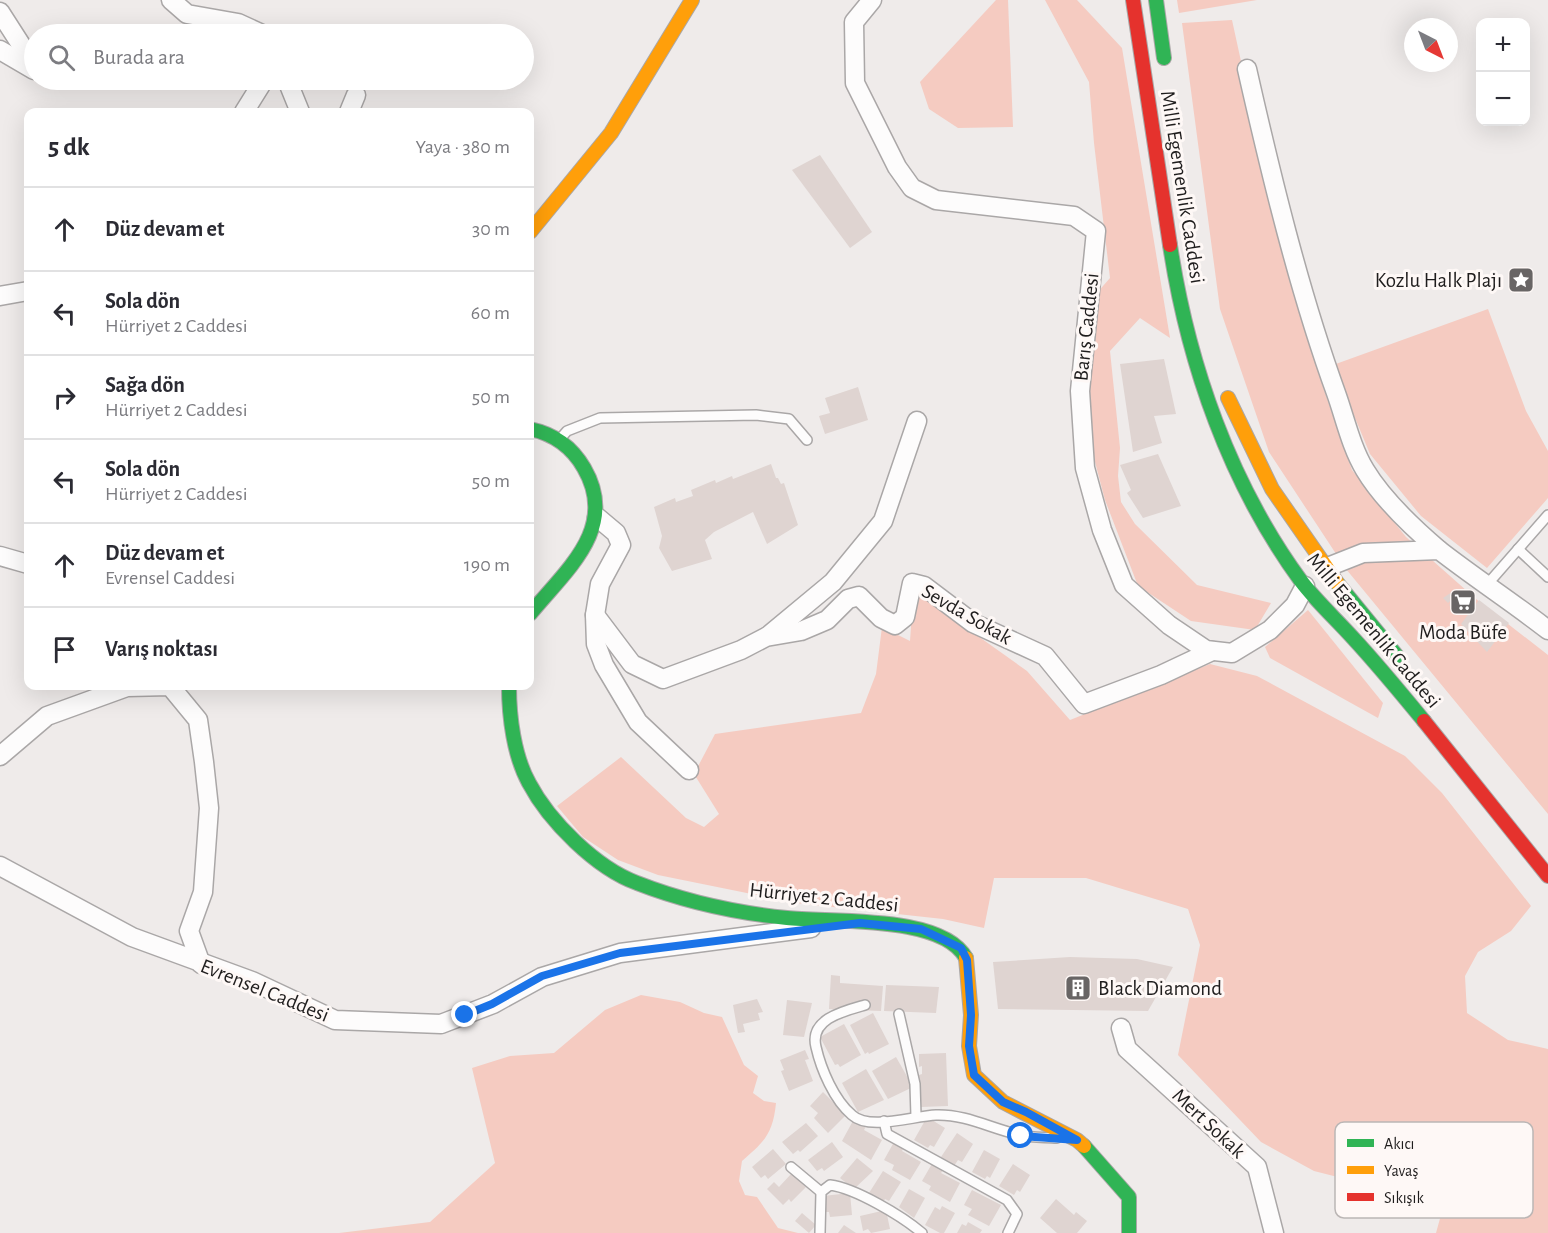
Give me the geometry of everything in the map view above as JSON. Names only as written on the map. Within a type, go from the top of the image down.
[{"type":"main road","points":[[534,227],[611,133],[692,0]]},
{"type":"main road","name":"Milli Egemenlik Caddesi","points":[[1133,0],[1175,278],[1197,372],[1231,457],[1264,524],[1305,586],[1382,669],[1548,876]]},
{"type":"main road","name":"Milli Egemenlik Caddesi","points":[[1156,0],[1165,70]]},
{"type":"main road","name":"Milli Egemenlik Caddesi","points":[[1222,380],[1272,489],[1325,568],[1408,670]]},
{"type":"main road","points":[[534,430],[549,432],[566,444],[589,472],[600,509],[591,537],[534,609]]},
{"type":"main road","name":"Hürriyet 2 Caddesi","points":[[509,690],[518,754],[528,782],[552,816],[595,859],[635,883],[700,902],[786,918],[921,929],[961,948],[967,960],[971,1015],[969,1046],[974,1075],[1003,1102],[1077,1140],[1102,1164],[1129,1197],[1129,1233]]},
{"type":"street","points":[[171,0],[187,14],[240,24]]},
{"type":"street","name":"Barış Caddesi","points":[[872,0],[854,22],[855,83],[897,167],[912,188],[936,200],[1074,216],[1096,231],[1080,391],[1085,468],[1099,520],[1124,585],[1169,625],[1206,650],[1212,651]]},
{"type":"street","points":[[0,12],[24,49]]},
{"type":"street","points":[[0,50],[24,64]]},
{"type":"street","points":[[1246,69],[1318,343],[1356,452],[1366,471],[1411,525],[1439,550],[1485,586],[1500,592],[1548,630]]},
{"type":"street","points":[[246,108],[257,90]]},
{"type":"street","points":[[291,90],[298,108]]},
{"type":"street","points":[[0,296],[24,292]]},
{"type":"street","points":[[766,637],[833,582],[883,521],[917,421]]},
{"type":"street","points":[[597,517],[616,533],[621,545],[600,584],[595,615],[596,644],[604,665],[638,722],[689,770]]},
{"type":"street","points":[[1325,568],[1363,553],[1439,550]]},
{"type":"street","points":[[0,556],[24,563]]},
{"type":"street","name":"Sevda Sokak","points":[[595,615],[632,664],[663,679],[741,650],[766,637],[801,631],[827,620],[848,599],[859,596],[881,618],[895,625],[904,617],[912,583],[924,586],[973,623],[1045,656],[1084,704],[1161,675],[1212,651]]},
{"type":"street","points":[[1212,651],[1232,653],[1270,630],[1295,605],[1305,586]]},
{"type":"street","points":[[0,756],[47,716],[119,690]]},
{"type":"street","points":[[173,690],[198,720],[209,808],[203,892],[189,931],[201,964]]},
{"type":"street","name":"Evrensel Caddesi","points":[[0,866],[132,937],[252,981],[335,1020],[441,1024],[492,1004],[542,976],[620,953],[860,923]]},
{"type":"street","name":"Mert Sokak","points":[[1121,1028],[1127,1049],[1257,1167],[1274,1233]]},
{"type":"lane","points":[[560,439],[567,431],[600,418],[756,415],[789,418],[807,440]]},
{"type":"lane","points":[[1485,586],[1547,519]]},
{"type":"lane","points":[[1518,549],[1548,577]]},
{"type":"lane","points":[[865,1005],[827,1019],[816,1031],[814,1040],[827,1078],[852,1116],[872,1124],[915,1116],[949,1116],[984,1123],[1021,1136],[1077,1140]]},
{"type":"lane","points":[[899,1014],[915,1084],[915,1116]]},
{"type":"lane","points":[[884,1121],[887,1134],[1014,1206],[1017,1214],[1008,1233]]},
{"type":"lane","points":[[791,1167],[821,1192]]},
{"type":"lane","points":[[821,1192],[830,1185],[839,1186],[888,1209],[922,1233]]},
{"type":"lane","points":[[820,1233],[821,1192]]},
{"type":"shaded area","points":[[996,0],[1008,0],[1013,127],[958,128],[929,109],[920,82]]},
{"type":"shaded area","points":[[1045,0],[1077,0],[1122,48],[1170,338],[1140,318],[1110,351],[1120,448],[1118,476],[1121,502],[1135,524],[1197,585],[1271,603],[1255,630],[1191,621],[1138,586],[1105,500],[1089,439],[1088,390],[1096,294],[1110,278],[1089,82]]},
{"type":"shaded area","points":[[1177,0],[1257,0],[1179,13]]},
{"type":"shaded area","points":[[1232,20],[1266,176],[1323,387],[1352,470],[1406,537],[1476,599],[1548,655],[1548,814],[1346,569],[1269,452],[1220,309],[1182,23]]},
{"type":"shaded area","points":[[1488,309],[1526,411],[1548,451],[1548,498],[1487,568],[1421,516],[1370,454],[1333,365]]},
{"type":"shaded area","points":[[923,597],[1027,671],[1070,720],[1210,664],[1257,676],[1405,756],[1442,793],[1531,906],[1511,931],[1478,952],[1465,976],[1467,1013],[1508,1040],[1548,1049],[1548,1233],[1436,1233],[1440,1218],[1533,1218],[1533,1122],[1335,1122],[1335,1176],[1314,1171],[1261,1142],[1178,1055],[1200,945],[1188,909],[1086,878],[994,878],[984,928],[943,919],[796,903],[658,875],[618,860],[583,837],[557,806],[621,757],[686,818],[704,827],[719,814],[694,774],[715,734],[861,713],[876,674],[882,627],[910,641],[913,598]]},
{"type":"shaded area","points":[[1308,610],[1383,703],[1378,718],[1270,658],[1265,647]]},
{"type":"shaded area","points":[[641,995],[680,1002],[704,1013],[722,1017],[744,1065],[758,1076],[753,1093],[764,1101],[776,1103],[770,1130],[762,1142],[742,1161],[739,1181],[745,1195],[757,1197],[778,1228],[798,1233],[339,1233],[430,1222],[495,1163],[472,1068],[510,1056],[554,1053],[605,1010]]},
{"type":"building","points":[[820,155],[872,232],[850,248],[792,170]]},
{"type":"building","points":[[1164,359],[1176,414],[1154,416],[1162,443],[1133,452],[1120,364]]},
{"type":"building","points":[[858,387],[868,420],[825,434],[819,416],[830,413],[825,398]]},
{"type":"building","points":[[1158,454],[1181,506],[1143,518],[1127,493],[1131,490],[1120,465]]},
{"type":"building","points":[[771,464],[776,478],[781,484],[784,483],[798,525],[767,544],[753,512],[714,532],[705,540],[712,559],[672,571],[659,548],[662,536],[654,507],[675,498],[676,502],[693,496],[691,490],[715,480],[716,483],[732,476],[733,479]]},
{"type":"building","name":"Moda Büfe","points":[[1466,589],[1476,599],[1461,615],[1449,605]]},
{"type":"building","points":[[1452,592],[1455,596],[1448,603],[1443,598]]},
{"type":"building","points":[[1479,600],[1509,623],[1487,652],[1461,624]]},
{"type":"building","name":"Black Diamond","points":[[1070,957],[1137,959],[1173,967],[1148,1011],[998,1009],[993,962]]},
{"type":"building","points":[[831,975],[840,976],[840,983],[883,986],[881,1011],[829,1009]]},
{"type":"building","points":[[886,985],[939,987],[936,1013],[884,1011]]},
{"type":"building","points":[[757,999],[763,1012],[758,1013],[760,1020],[743,1024],[745,1032],[738,1033],[733,1005]]},
{"type":"building","points":[[787,1000],[812,1003],[804,1037],[783,1035]]},
{"type":"building","points":[[873,1013],[889,1044],[865,1054],[850,1025]]},
{"type":"building","points":[[844,1024],[861,1055],[840,1067],[838,1064],[835,1065],[820,1037]]},
{"type":"building","points":[[805,1050],[809,1059],[805,1060],[813,1081],[789,1091],[781,1071],[784,1070],[780,1060]]},
{"type":"building","points":[[946,1053],[948,1106],[921,1107],[919,1075],[922,1074],[922,1066],[919,1067],[919,1054]]},
{"type":"building","points":[[896,1057],[913,1087],[888,1099],[872,1071]]},
{"type":"building","points":[[866,1069],[884,1100],[858,1112],[842,1083]]},
{"type":"building","points":[[823,1092],[846,1115],[828,1133],[814,1118],[818,1113],[810,1106]]},
{"type":"building","points":[[927,1117],[945,1128],[934,1147],[930,1145],[928,1148],[914,1140]]},
{"type":"building","points":[[854,1119],[866,1126],[864,1130],[882,1140],[871,1160],[842,1141]]},
{"type":"building","points":[[806,1123],[818,1136],[800,1152],[798,1150],[793,1154],[782,1142]]},
{"type":"building","points":[[957,1133],[973,1144],[962,1162],[958,1160],[954,1166],[941,1157]]},
{"type":"building","points":[[832,1142],[843,1157],[824,1171],[822,1168],[817,1171],[808,1160]]},
{"type":"building","points":[[894,1142],[904,1147],[902,1151],[921,1162],[910,1180],[892,1170],[894,1165],[884,1160]]},
{"type":"building","points":[[773,1149],[786,1164],[768,1179],[765,1175],[761,1178],[752,1167]]},
{"type":"building","points":[[984,1150],[1000,1159],[990,1178],[987,1176],[985,1179],[972,1172]]},
{"type":"building","points":[[857,1158],[873,1171],[854,1189],[840,1178]]},
{"type":"building","points":[[933,1162],[944,1169],[941,1173],[960,1183],[950,1202],[929,1190],[931,1186],[922,1181]]},
{"type":"building","points":[[1013,1164],[1030,1175],[1020,1192],[1017,1190],[1014,1195],[999,1186]]},
{"type":"building","points":[[883,1171],[901,1182],[889,1201],[885,1199],[883,1202],[869,1193]]},
{"type":"building","points":[[792,1173],[806,1187],[791,1202],[789,1199],[783,1205],[767,1189],[774,1182],[779,1187]]},
{"type":"building","points":[[909,1189],[925,1198],[914,1218],[899,1207]]},
{"type":"building","points":[[972,1190],[1001,1205],[989,1226],[968,1215],[972,1209],[964,1205]]},
{"type":"building","points":[[850,1193],[852,1215],[830,1217],[829,1212],[825,1212],[823,1196]]},
{"type":"building","points":[[1056,1199],[1074,1215],[1076,1212],[1087,1221],[1077,1233],[1057,1233],[1040,1218]]},
{"type":"building","points":[[942,1206],[955,1213],[944,1233],[940,1233],[925,1225],[935,1207],[940,1210]]},
{"type":"building","points":[[886,1210],[890,1229],[871,1233],[868,1229],[863,1231],[860,1216]]},
{"type":"building","points":[[802,1213],[816,1225],[809,1233],[795,1221]]},
{"type":"building","points":[[968,1222],[982,1230],[980,1233],[957,1233],[962,1224],[966,1226]]},
{"type":"building","points":[[844,1225],[856,1233],[838,1233]]},
{"type":"traffic: fast","points":[[1156,0],[1164,58]]},
{"type":"traffic: fast","points":[[1170,245],[1188,334],[1201,378],[1233,463],[1253,504],[1301,581],[1424,721]]},
{"type":"traffic: fast","points":[[534,430],[562,442],[574,454],[584,468],[593,490],[595,510],[592,529],[584,547],[534,609]]},
{"type":"traffic: fast","points":[[1338,584],[1397,656]]},
{"type":"traffic: fast","points":[[509,690],[513,736],[524,772],[538,798],[575,842],[621,876],[673,895],[749,913],[910,927],[934,934],[953,944],[966,958]]},
{"type":"traffic: fast","points":[[1084,1146],[1129,1197],[1129,1233]]},
{"type":"traffic: slow","points":[[534,227],[611,133],[692,0]]},
{"type":"traffic: slow","points":[[1228,398],[1272,489],[1338,584]]},
{"type":"traffic: slow","points":[[966,958],[971,1015],[969,1046],[974,1075],[1003,1102],[1077,1140],[1084,1146]]},
{"type":"traffic: jam","points":[[1133,0],[1170,245]]},
{"type":"traffic: jam","points":[[1424,721],[1548,876]]},
{"type":"place","name":"Kozlu Halk Plajı","points":[[1521,280]]},
{"type":"place","name":"Moda Büfe","points":[[1463,602]]},
{"type":"place","name":"Black Diamond","points":[[1078,988]]},
{"type":"route","points":[[465,1015],[492,1004],[542,976],[620,953],[685,943],[860,923],[888,923],[921,929],[938,935],[961,948],[967,960],[971,1015],[969,1046],[974,1075],[1003,1102],[1077,1140],[1021,1136]]}]
